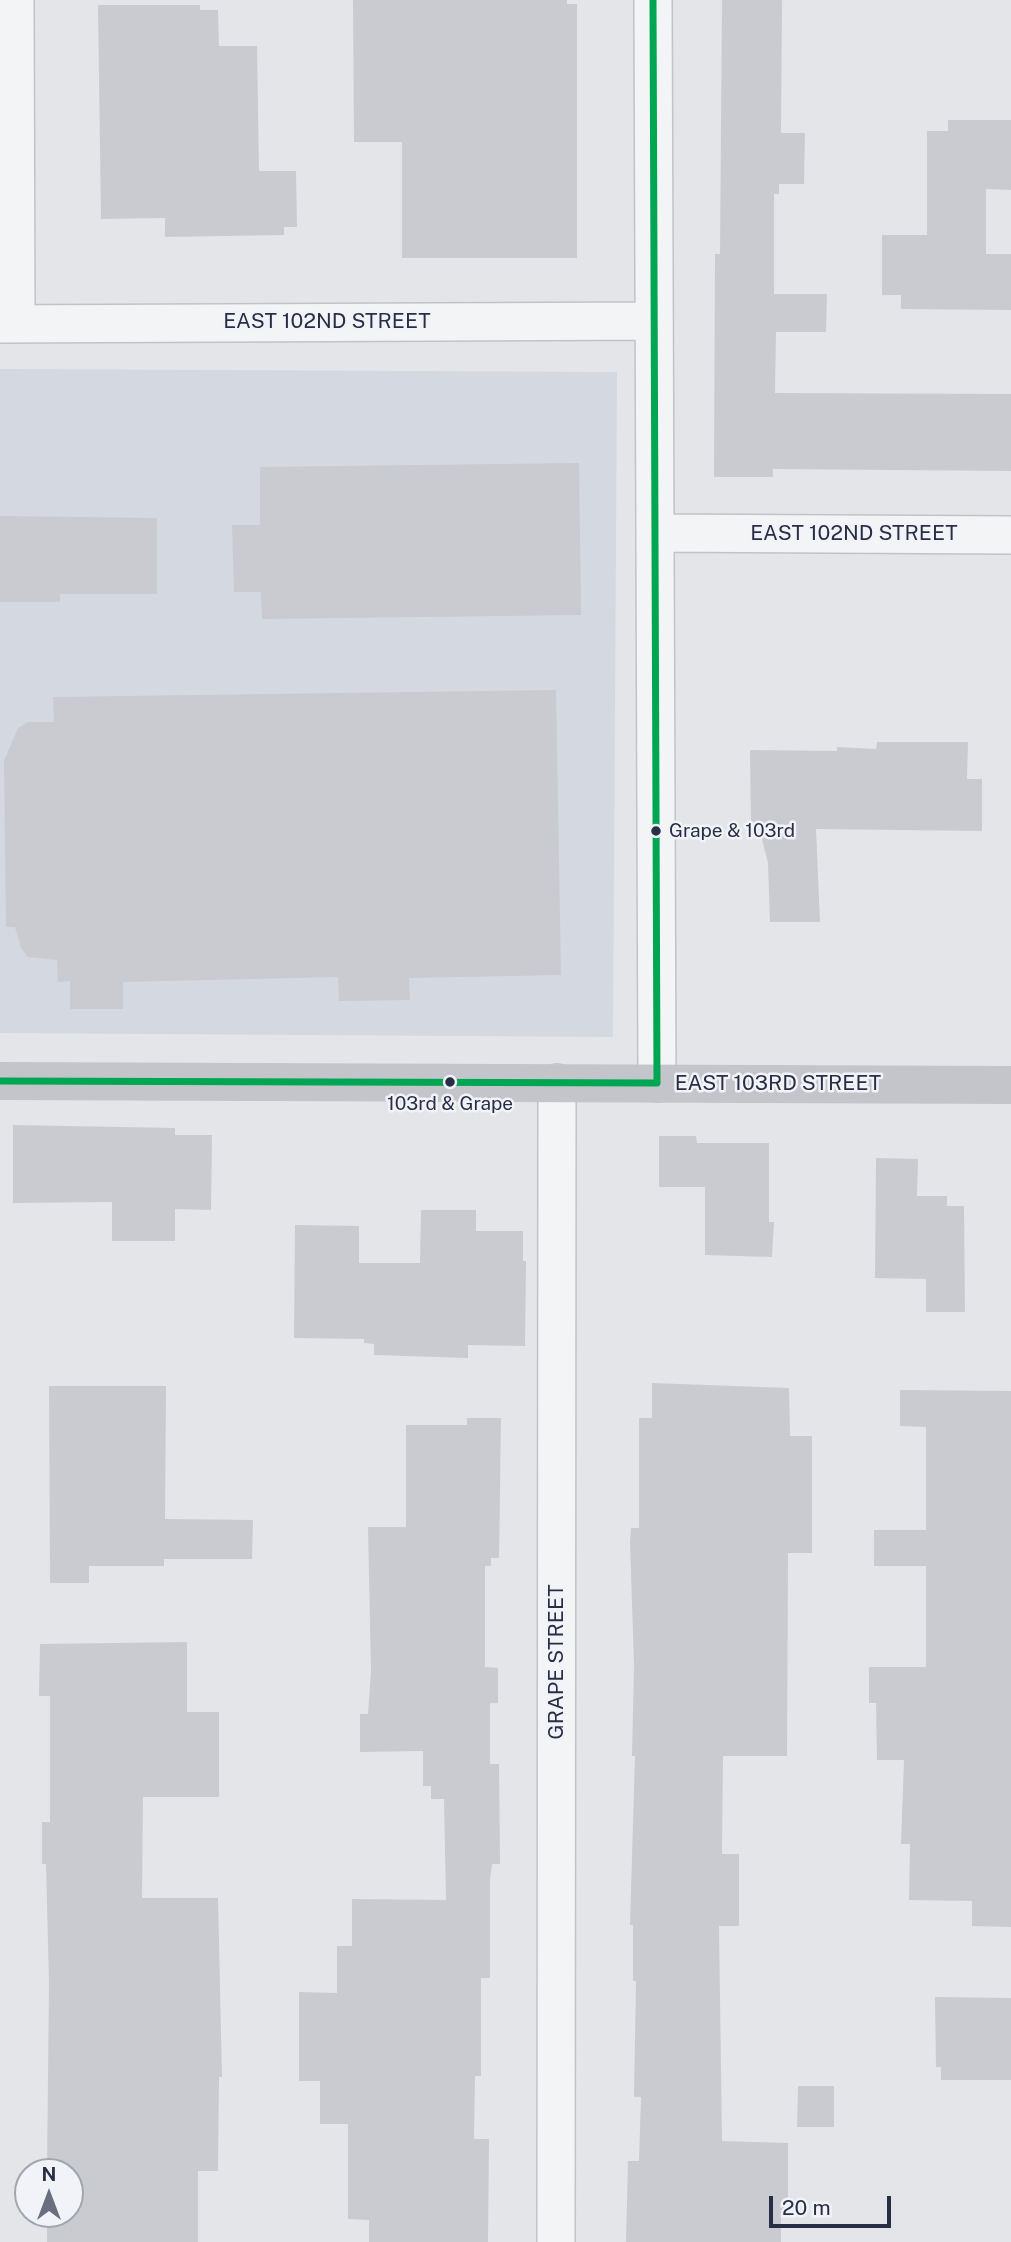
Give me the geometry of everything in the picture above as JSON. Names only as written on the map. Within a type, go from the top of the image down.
[{"type":"street","points":[[8,324],[15,0]]},
{"type":"street","points":[[653,0],[657,1083]]},
{"type":"street","name":"EAST 102ND STREET","points":[[8,324],[654,321]]},
{"type":"street","name":"EAST 102ND STREET","points":[[655,533],[1011,535]]},
{"type":"street","name":"EAST 103RD STREET","points":[[0,1081],[1011,1085]]},
{"type":"street","name":"GRAPE STREET","points":[[556,2242],[557,1083]]},
{"type":"shaded area","points":[[0,369],[617,372],[613,1037],[0,1033]]},
{"type":"building","points":[[353,0],[567,0],[567,4],[577,4],[577,258],[402,258],[402,142],[354,142]]},
{"type":"building","points":[[722,0],[782,0],[781,133],[805,133],[804,184],[779,184],[779,194],[774,194],[774,294],[827,294],[826,332],[776,332],[775,393],[1011,394],[1011,471],[773,469],[773,477],[714,477],[715,254],[720,254]]},
{"type":"building","points":[[98,5],[200,5],[200,10],[218,10],[219,46],[257,46],[259,171],[296,171],[297,227],[284,227],[284,235],[165,237],[165,218],[101,219]]},
{"type":"building","points":[[948,120],[1011,120],[1011,190],[986,189],[986,254],[1011,254],[1011,310],[901,309],[901,295],[882,295],[882,235],[927,235],[927,131],[948,131]]},
{"type":"building","points":[[579,463],[581,615],[262,619],[261,592],[234,592],[232,525],[260,525],[260,467]]},
{"type":"building","points":[[0,516],[157,518],[157,594],[60,594],[60,602],[0,602]]},
{"type":"building","points":[[556,690],[561,975],[409,978],[410,1000],[339,1001],[338,977],[123,982],[123,1009],[70,1009],[70,981],[58,982],[57,960],[28,957],[21,948],[15,927],[6,927],[4,761],[18,728],[28,722],[54,722],[53,697]]},
{"type":"building","points":[[877,742],[968,742],[967,779],[982,779],[982,831],[816,829],[820,922],[770,922],[768,863],[758,823],[751,823],[750,750],[837,751],[837,747],[876,749]]},
{"type":"building","points":[[13,1125],[175,1128],[175,1135],[212,1135],[211,1210],[175,1209],[175,1241],[112,1241],[112,1202],[13,1203]]},
{"type":"building","points":[[659,1136],[696,1136],[697,1143],[769,1143],[769,1222],[774,1222],[772,1257],[705,1255],[705,1187],[659,1187]]},
{"type":"building","points":[[876,1158],[918,1159],[917,1196],[947,1196],[947,1206],[964,1206],[965,1312],[926,1312],[926,1279],[875,1278]]},
{"type":"building","points":[[421,1210],[476,1210],[476,1231],[523,1231],[523,1261],[526,1261],[525,1346],[468,1345],[468,1358],[374,1355],[374,1344],[364,1343],[364,1339],[294,1338],[295,1225],[359,1226],[359,1263],[420,1263]]},
{"type":"building","points":[[652,1383],[789,1388],[790,1436],[812,1436],[812,1553],[788,1553],[787,1756],[723,1756],[722,1854],[739,1854],[739,1926],[719,1926],[722,2141],[788,2143],[788,2215],[781,2215],[781,2242],[626,2242],[628,2161],[639,2161],[641,2097],[634,2097],[636,1981],[633,1981],[633,1925],[630,1925],[635,1756],[632,1756],[634,1665],[630,1542],[631,1528],[639,1528],[639,1418],[652,1418]]},
{"type":"building","points":[[49,1386],[166,1386],[165,1519],[253,1520],[252,1559],[164,1559],[164,1566],[89,1566],[89,1583],[50,1583]]},
{"type":"building","points":[[900,1390],[1011,1391],[1011,1927],[972,1926],[972,1901],[909,1900],[910,1844],[901,1844],[904,1760],[877,1760],[876,1703],[869,1703],[869,1667],[926,1667],[926,1566],[874,1566],[874,1530],[926,1530],[926,1427],[900,1426]]},
{"type":"building","points":[[467,1418],[501,1418],[499,1558],[491,1558],[491,1566],[485,1566],[485,1667],[498,1668],[498,1703],[490,1703],[490,1764],[499,1764],[500,1864],[492,1864],[490,1880],[490,1978],[481,1978],[481,2076],[475,2076],[474,2139],[489,2139],[488,2242],[369,2242],[369,2220],[348,2219],[348,2124],[320,2124],[320,2081],[299,2081],[299,1992],[337,1993],[337,1946],[352,1946],[352,1899],[446,1900],[444,1799],[431,1799],[431,1786],[423,1786],[423,1751],[360,1752],[360,1714],[368,1714],[371,1672],[368,1527],[406,1527],[406,1425],[467,1425]]},
{"type":"building","points":[[187,1642],[187,1712],[219,1712],[219,1797],[143,1797],[142,1898],[218,1898],[222,2077],[219,2077],[218,2171],[198,2171],[198,2242],[47,2242],[47,2228],[84,2228],[84,2158],[47,2158],[49,1982],[46,1864],[42,1864],[42,1822],[50,1822],[50,1696],[39,1696],[40,1644]]},
{"type":"building","points":[[935,1997],[1011,1998],[1011,2080],[941,2080],[941,2067],[936,2067]]},
{"type":"building","points":[[798,2086],[834,2086],[834,2127],[797,2127]]},
{"type":"transit line","points":[[0,1081],[657,1083],[653,0]]},
{"type":"place","name":"Grape & 103rd","points":[[656,831]]},
{"type":"place","name":"103rd & Grape","points":[[450,1082]]}]
